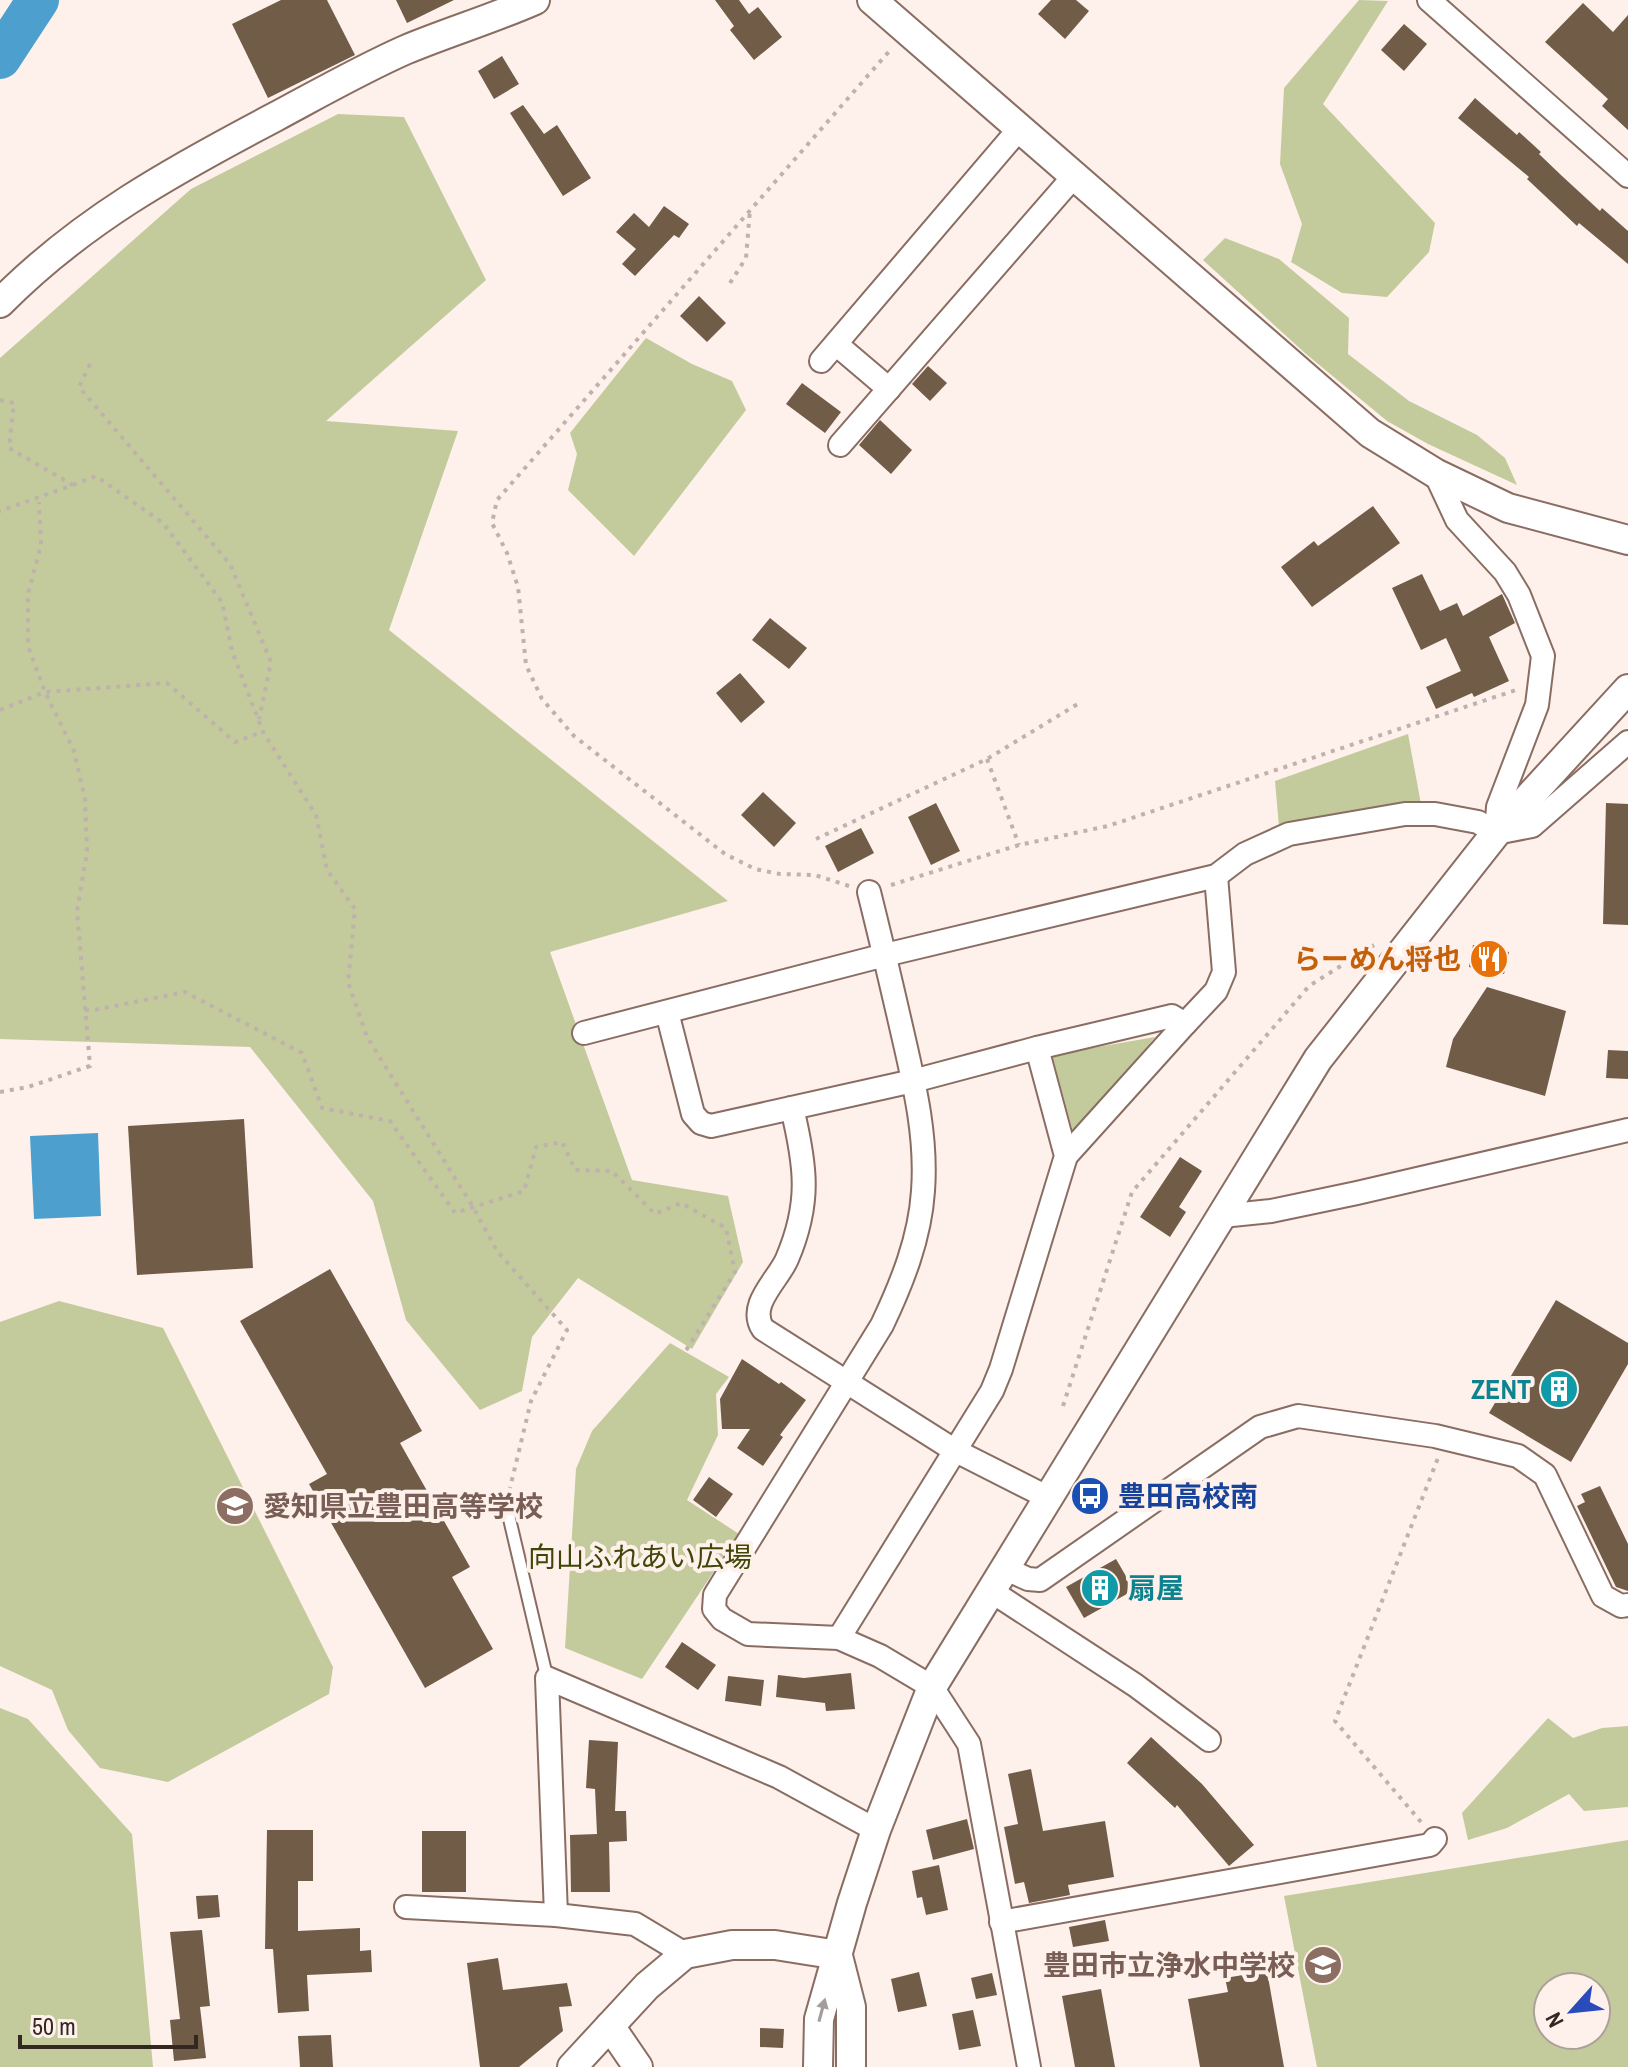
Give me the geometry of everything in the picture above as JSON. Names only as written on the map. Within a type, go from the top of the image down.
[{"type":"street","points":[[0,303],[57,249],[114,207],[246,132],[372,65],[452,30],[535,0]]},
{"type":"street","points":[[872,0],[1370,433],[1435,473],[1508,508],[1628,540]]},
{"type":"street","points":[[1429,0],[1628,176]]},
{"type":"street","points":[[889,389],[829,352],[1020,128]]},
{"type":"street","points":[[840,445],[1075,175]]},
{"type":"street","points":[[1435,473],[1457,520],[1505,572],[1519,595],[1543,656],[1537,705],[1498,807],[1496,833]]},
{"type":"street","points":[[818,2067],[819,2019],[838,1955],[876,1830],[932,1687],[1318,1059],[1496,833],[1628,689]]},
{"type":"street","points":[[584,1033],[885,955],[1216,876],[1245,854],[1289,834],[1405,814],[1435,814],[1478,822],[1496,833],[1532,826],[1628,742]]},
{"type":"street","points":[[839,1638],[992,1391],[1066,1156],[1216,991],[1224,972],[1216,876]]},
{"type":"street","points":[[869,892],[913,1081],[924,1159],[923,1195],[912,1249],[894,1299],[847,1383],[715,1595],[714,1609],[722,1619],[748,1634],[839,1638],[880,1656],[932,1687],[969,1744],[1029,2067]]},
{"type":"street","points":[[667,1012],[697,1120],[716,1126],[913,1081],[1172,1016],[1185,1024]]},
{"type":"street","points":[[1037,1048],[1066,1156]]},
{"type":"street","points":[[792,1108],[805,1164],[803,1206],[786,1262],[758,1306],[758,1318],[763,1329],[954,1450],[1047,1497]]},
{"type":"street","points":[[1222,1216],[1271,1211],[1357,1193],[1628,1130]]},
{"type":"street","points":[[998,1580],[1040,1580],[1260,1427],[1298,1416],[1435,1436],[1518,1456],[1545,1475],[1603,1596],[1621,1606],[1628,1605]]},
{"type":"street","points":[[998,1580],[1209,1740]]},
{"type":"street","points":[[556,1915],[547,1678],[779,1777],[876,1830]]},
{"type":"street","points":[[1001,1922],[1430,1845],[1435,1839]]},
{"type":"street","points":[[406,1907],[556,1915],[635,1924],[685,1954]]},
{"type":"street","points":[[572,2067],[647,1986],[685,1954],[732,1945],[775,1945],[838,1955]]},
{"type":"street","points":[[838,1955],[851,2007],[851,2067]]},
{"type":"street","points":[[610,2026],[638,2067]]},
{"type":"lane","points":[[506,1504],[547,1678]]},
{"type":"path","points":[[905,30],[497,500],[492,523],[507,553],[518,587],[526,665],[542,699],[574,736],[725,854],[755,869],[780,874],[815,875],[869,892],[1019,845],[1108,826],[1540,682]]},
{"type":"path","points":[[730,283],[746,258],[750,207]]},
{"type":"path","points":[[90,364],[79,387],[230,564],[271,662],[259,721]]},
{"type":"path","points":[[0,400],[14,403],[9,448],[73,485]]},
{"type":"path","points":[[0,511],[96,476],[163,523],[222,602],[232,651],[263,732],[316,815],[327,870],[355,909],[348,982],[367,1037],[497,1251],[567,1330],[531,1401],[506,1504]]},
{"type":"path","points":[[0,1092],[28,1087],[90,1066],[77,911],[87,852],[85,799],[74,751],[45,692],[28,646],[28,594],[41,545],[39,502]]},
{"type":"path","points":[[0,710],[45,692],[167,683],[235,742],[263,732]]},
{"type":"path","points":[[816,839],[987,759],[1081,702]]},
{"type":"path","points":[[987,759],[1019,845]]},
{"type":"path","points":[[1063,1406],[1132,1192],[1309,986],[1382,939],[1405,949]]},
{"type":"path","points":[[85,1010],[185,992],[302,1053],[322,1108],[390,1121],[455,1213],[524,1191],[536,1147],[562,1142],[575,1170],[612,1171],[655,1214],[681,1203],[726,1228],[735,1272],[685,1352]]},
{"type":"path","points":[[1435,1839],[1335,1721],[1445,1440]]},
{"type":"green space","points":[[1359,0],[1388,1],[1323,104],[1435,223],[1429,252],[1387,297],[1342,293],[1291,262],[1302,224],[1280,164],[1284,88]]},
{"type":"green space","points":[[338,114],[404,117],[486,280],[326,421],[458,431],[389,630],[728,901],[550,952],[632,1180],[728,1196],[743,1262],[692,1349],[578,1278],[532,1337],[522,1391],[480,1410],[406,1320],[373,1201],[250,1047],[0,1039],[0,358],[191,189]]},
{"type":"green space","points":[[1225,238],[1279,259],[1349,318],[1348,354],[1409,401],[1477,435],[1505,458],[1517,485],[1428,444],[1387,421],[1306,354],[1203,260]]},
{"type":"green space","points":[[646,338],[692,364],[732,381],[746,410],[634,556],[568,490],[577,454],[570,433]]},
{"type":"green space","points":[[1408,734],[1421,804],[1279,827],[1275,781]]},
{"type":"green space","points":[[1155,1037],[1074,1135],[1052,1055]]},
{"type":"green space","points":[[59,1301],[163,1328],[333,1667],[329,1694],[168,1782],[100,1768],[68,1730],[52,1690],[0,1666],[0,1322]]},
{"type":"green space","name":"向山ふれあい広場","points":[[670,1343],[729,1377],[716,1394],[718,1435],[687,1500],[739,1534],[642,1679],[565,1648],[576,1469],[592,1431]]},
{"type":"green space","points":[[0,1708],[28,1719],[132,1834],[153,2067],[0,2067]]},
{"type":"green space","points":[[1548,1718],[1573,1738],[1602,1728],[1628,1726],[1628,1807],[1584,1811],[1569,1794],[1507,1828],[1468,1840],[1462,1813]]},
{"type":"green space","points":[[1628,1840],[1628,2067],[1317,2067],[1284,1896]]},
{"type":"water","points":[[98,1133],[101,1216],[34,1219],[30,1136]]},
{"type":"building","points":[[281,0],[327,0],[355,55],[268,98],[232,24]]},
{"type":"building","points":[[396,0],[454,0],[407,23]]},
{"type":"building","points":[[715,0],[739,0],[749,14],[758,7],[782,37],[754,60],[730,30],[734,26]]},
{"type":"building","points":[[1051,0],[1076,0],[1089,11],[1065,39],[1038,14]]},
{"type":"building","points":[[1583,3],[1613,32],[1628,15],[1628,130],[1602,106],[1608,99],[1545,42]]},
{"type":"building","points":[[1404,24],[1427,44],[1404,71],[1381,50]]},
{"type":"building","points":[[502,56],[519,84],[494,99],[478,71]]},
{"type":"building","points":[[1475,98],[1517,135],[1519,132],[1600,211],[1602,208],[1628,231],[1628,264],[1579,223],[1577,226],[1527,179],[1529,177],[1458,118]]},
{"type":"building","points":[[523,105],[544,134],[557,125],[591,178],[563,196],[510,113]]},
{"type":"building","points":[[664,206],[689,224],[679,238],[674,235],[635,276],[622,264],[636,249],[616,232],[634,213],[649,227]]},
{"type":"building","points":[[699,296],[726,323],[707,342],[680,316]]},
{"type":"building","points":[[928,366],[947,383],[930,401],[912,384]]},
{"type":"building","points":[[802,383],[841,412],[825,433],[786,404]]},
{"type":"building","points":[[880,420],[912,450],[891,474],[859,445]]},
{"type":"building","points":[[1373,506],[1400,543],[1312,607],[1281,567],[1314,541],[1318,546]]},
{"type":"building","points":[[1422,574],[1440,611],[1457,603],[1463,616],[1502,594],[1515,623],[1489,637],[1509,681],[1474,697],[1472,693],[1436,709],[1426,687],[1461,671],[1446,638],[1421,650],[1392,588]]},
{"type":"building","points":[[770,618],[807,648],[789,669],[752,640]]},
{"type":"building","points":[[740,673],[765,702],[741,723],[716,693]]},
{"type":"building","points":[[763,792],[796,823],[774,847],[741,815]]},
{"type":"building","points":[[936,803],[960,851],[931,865],[908,817]]},
{"type":"building","points":[[1606,803],[1628,804],[1628,925],[1603,924]]},
{"type":"building","points":[[861,828],[874,853],[838,872],[825,846]]},
{"type":"building","name":"らーめん将也","points":[[1473,945],[1509,952],[1504,974],[1469,967]]},
{"type":"building","points":[[1487,987],[1566,1011],[1545,1096],[1446,1067],[1453,1039]]},
{"type":"building","points":[[1608,1050],[1628,1051],[1628,1079],[1606,1078]]},
{"type":"building","points":[[244,1119],[253,1268],[137,1275],[128,1126]]},
{"type":"building","points":[[1180,1157],[1202,1171],[1179,1207],[1186,1212],[1170,1237],[1140,1217]]},
{"type":"building","points":[[330,1269],[422,1431],[400,1443],[470,1567],[452,1577],[493,1649],[425,1688],[309,1484],[327,1474],[240,1321]]},
{"type":"building","name":"ZENT","points":[[1556,1300],[1628,1343],[1628,1364],[1571,1462],[1489,1413]]},
{"type":"building","points":[[742,1359],[806,1400],[780,1435],[783,1437],[763,1466],[737,1448],[750,1429],[722,1429],[720,1399]]},
{"type":"building","points":[[709,1477],[733,1494],[716,1517],[693,1500]]},
{"type":"building","points":[[1600,1486],[1628,1544],[1628,1591],[1616,1587],[1577,1506],[1585,1502],[1581,1494]]},
{"type":"building","name":"扇屋","points":[[1116,1559],[1134,1590],[1084,1618],[1066,1587]]},
{"type":"building","points":[[682,1642],[716,1665],[698,1690],[665,1667]]},
{"type":"building","points":[[851,1673],[855,1709],[826,1711],[825,1703],[776,1697],[778,1675],[804,1678]]},
{"type":"building","points":[[728,1676],[764,1680],[761,1706],[725,1701]]},
{"type":"building","points":[[1151,1737],[1202,1784],[1254,1845],[1229,1866],[1177,1805],[1175,1808],[1127,1763]]},
{"type":"building","points":[[589,1740],[618,1742],[615,1811],[626,1811],[627,1841],[609,1842],[610,1892],[571,1892],[570,1835],[597,1834],[595,1789],[586,1788]]},
{"type":"building","points":[[1031,1769],[1043,1831],[1105,1821],[1114,1877],[1068,1885],[1070,1895],[1029,1903],[1024,1882],[1015,1884],[1004,1827],[1018,1824],[1008,1774]]},
{"type":"building","points":[[967,1819],[974,1849],[933,1860],[926,1830]]},
{"type":"building","points":[[267,1830],[313,1830],[313,1881],[298,1881],[298,1931],[360,1928],[360,1951],[371,1950],[372,1972],[307,1975],[309,2011],[278,2013],[273,1949],[265,1949]]},
{"type":"building","points":[[422,1831],[466,1831],[466,1892],[422,1892]]},
{"type":"building","points":[[939,1865],[948,1910],[926,1915],[922,1897],[917,1898],[912,1871]]},
{"type":"building","points":[[218,1895],[220,1917],[198,1919],[196,1896]]},
{"type":"building","points":[[1105,1920],[1109,1941],[1073,1947],[1069,1927]]},
{"type":"building","points":[[202,1930],[210,2006],[200,2007],[206,2058],[174,2061],[170,2020],[180,2019],[170,1932]]},
{"type":"building","points":[[498,1958],[503,1990],[567,1983],[572,2006],[559,2007],[563,2031],[519,2067],[480,2067],[467,1963]]},
{"type":"building","points":[[1267,1971],[1284,2067],[1200,2067],[1188,1999],[1228,1992],[1225,1978]]},
{"type":"building","points":[[919,1972],[927,2006],[898,2012],[891,1979]]},
{"type":"building","points":[[992,1973],[997,1995],[976,1999],[971,1978]]},
{"type":"building","points":[[1101,1989],[1115,2067],[1075,2067],[1062,1996]]},
{"type":"building","points":[[973,2010],[981,2046],[959,2050],[952,2014]]},
{"type":"building","points":[[760,2028],[784,2029],[783,2048],[760,2047]]},
{"type":"building","points":[[331,2035],[333,2067],[300,2067],[298,2036]]},
{"type":"waterway","points":[[0,58],[38,0]]},
{"type":"place","name":"らーめん将也","points":[[1489,959]]},
{"type":"place","name":"ZENT","points":[[1559,1389]]},
{"type":"place","name":"豊田高校南","points":[[1090,1496]]},
{"type":"place","name":"愛知県立豊田高等学校","points":[[235,1506]]},
{"type":"place","name":"扇屋","points":[[1100,1588]]},
{"type":"place","name":"豊田市立浄水中学校","points":[[1323,1965]]}]
